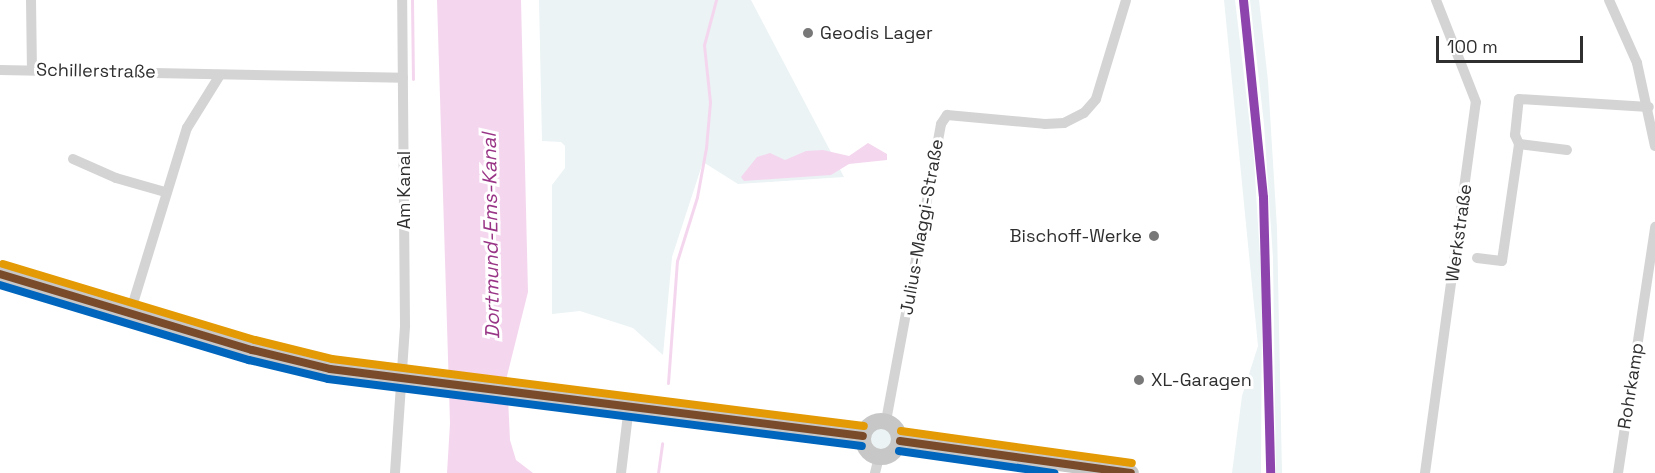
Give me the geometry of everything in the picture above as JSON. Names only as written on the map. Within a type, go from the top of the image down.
[{"type":"main road","points":[[0,274],[308,363],[402,379],[863,436]]},
{"type":"main road","points":[[886,421],[897,428],[900,441],[893,454],[877,465],[866,450],[863,436],[871,423],[886,421]]},
{"type":"main road","points":[[900,441],[1131,473]]},
{"type":"street","points":[[32,0],[32,70]]},
{"type":"street","name":"Am Kanal","points":[[395,473],[405,325],[402,0]]},
{"type":"street","name":"Julius-Maggi-Straße","points":[[886,421],[940,124],[948,115],[1045,124],[1064,123],[1084,113],[1096,99],[1126,0]]},
{"type":"street","name":"Werkstraße","points":[[1425,473],[1476,102],[1436,0]]},
{"type":"street","points":[[1609,0],[1637,63],[1649,107],[1655,146]]},
{"type":"street","name":"Schillerstraße","points":[[0,70],[191,72],[220,75]]},
{"type":"street","points":[[130,313],[165,192],[187,128],[220,75],[403,78]]},
{"type":"street","points":[[1477,258],[1502,261],[1519,144],[1515,135],[1519,99],[1649,107]]},
{"type":"street","points":[[1519,144],[1567,150]]},
{"type":"street","points":[[73,159],[116,178],[165,192]]},
{"type":"street","name":"Rohrkamp","points":[[1618,473],[1655,227]]},
{"type":"street","points":[[621,473],[629,406]]},
{"type":"shaded area","points":[[539,0],[751,0],[844,177],[738,184],[703,162],[672,257],[663,355],[633,328],[580,311],[552,314],[552,185],[565,168],[565,146],[561,142],[542,141]]},
{"type":"shaded area","points":[[1224,0],[1235,0],[1254,160],[1262,289],[1261,473],[1232,473],[1242,396],[1258,346]]},
{"type":"shaded area","points":[[1250,0],[1259,0],[1268,81],[1277,228],[1282,473],[1276,473],[1273,258],[1264,124]]},
{"type":"shaded area","points":[[883,426],[888,427],[894,433],[894,443],[888,449],[883,450],[878,449],[872,443],[871,438],[872,433],[878,427]]},
{"type":"water","name":"Dortmund-Ems-Kanal","points":[[437,0],[521,0],[528,292],[507,376],[510,440],[516,460],[533,473],[447,473],[450,423]]},
{"type":"water","points":[[868,143],[887,154],[887,160],[849,164],[831,175],[744,181],[741,177],[757,157],[770,153],[785,160],[806,151],[823,150],[849,156]]},
{"type":"pier","points":[[445,373],[511,381],[512,403],[446,394]]},
{"type":"waterway","points":[[412,0],[413,79]]},
{"type":"waterway","points":[[668,383],[677,261],[697,197],[706,148],[710,102],[704,45],[716,0]]},
{"type":"waterway","points":[[658,473],[662,443]]},
{"type":"transit line","points":[[1243,0],[1263,197],[1270,473]]},
{"type":"transit line","points":[[3,264],[255,340],[332,359],[864,426]]},
{"type":"transit line","points":[[0,274],[252,350],[330,369],[863,436]]},
{"type":"transit line","points":[[0,285],[249,360],[328,379],[862,446]]},
{"type":"transit line","points":[[901,431],[1132,463]]},
{"type":"transit line","points":[[900,441],[1131,473]]},
{"type":"transit line","points":[[899,451],[1054,473]]},
{"type":"place","name":"Geodis Lager","points":[[808,33]]},
{"type":"place","name":"Bischoff-Werke","points":[[1154,236]]},
{"type":"place","name":"XL-Garagen","points":[[1139,380]]}]
